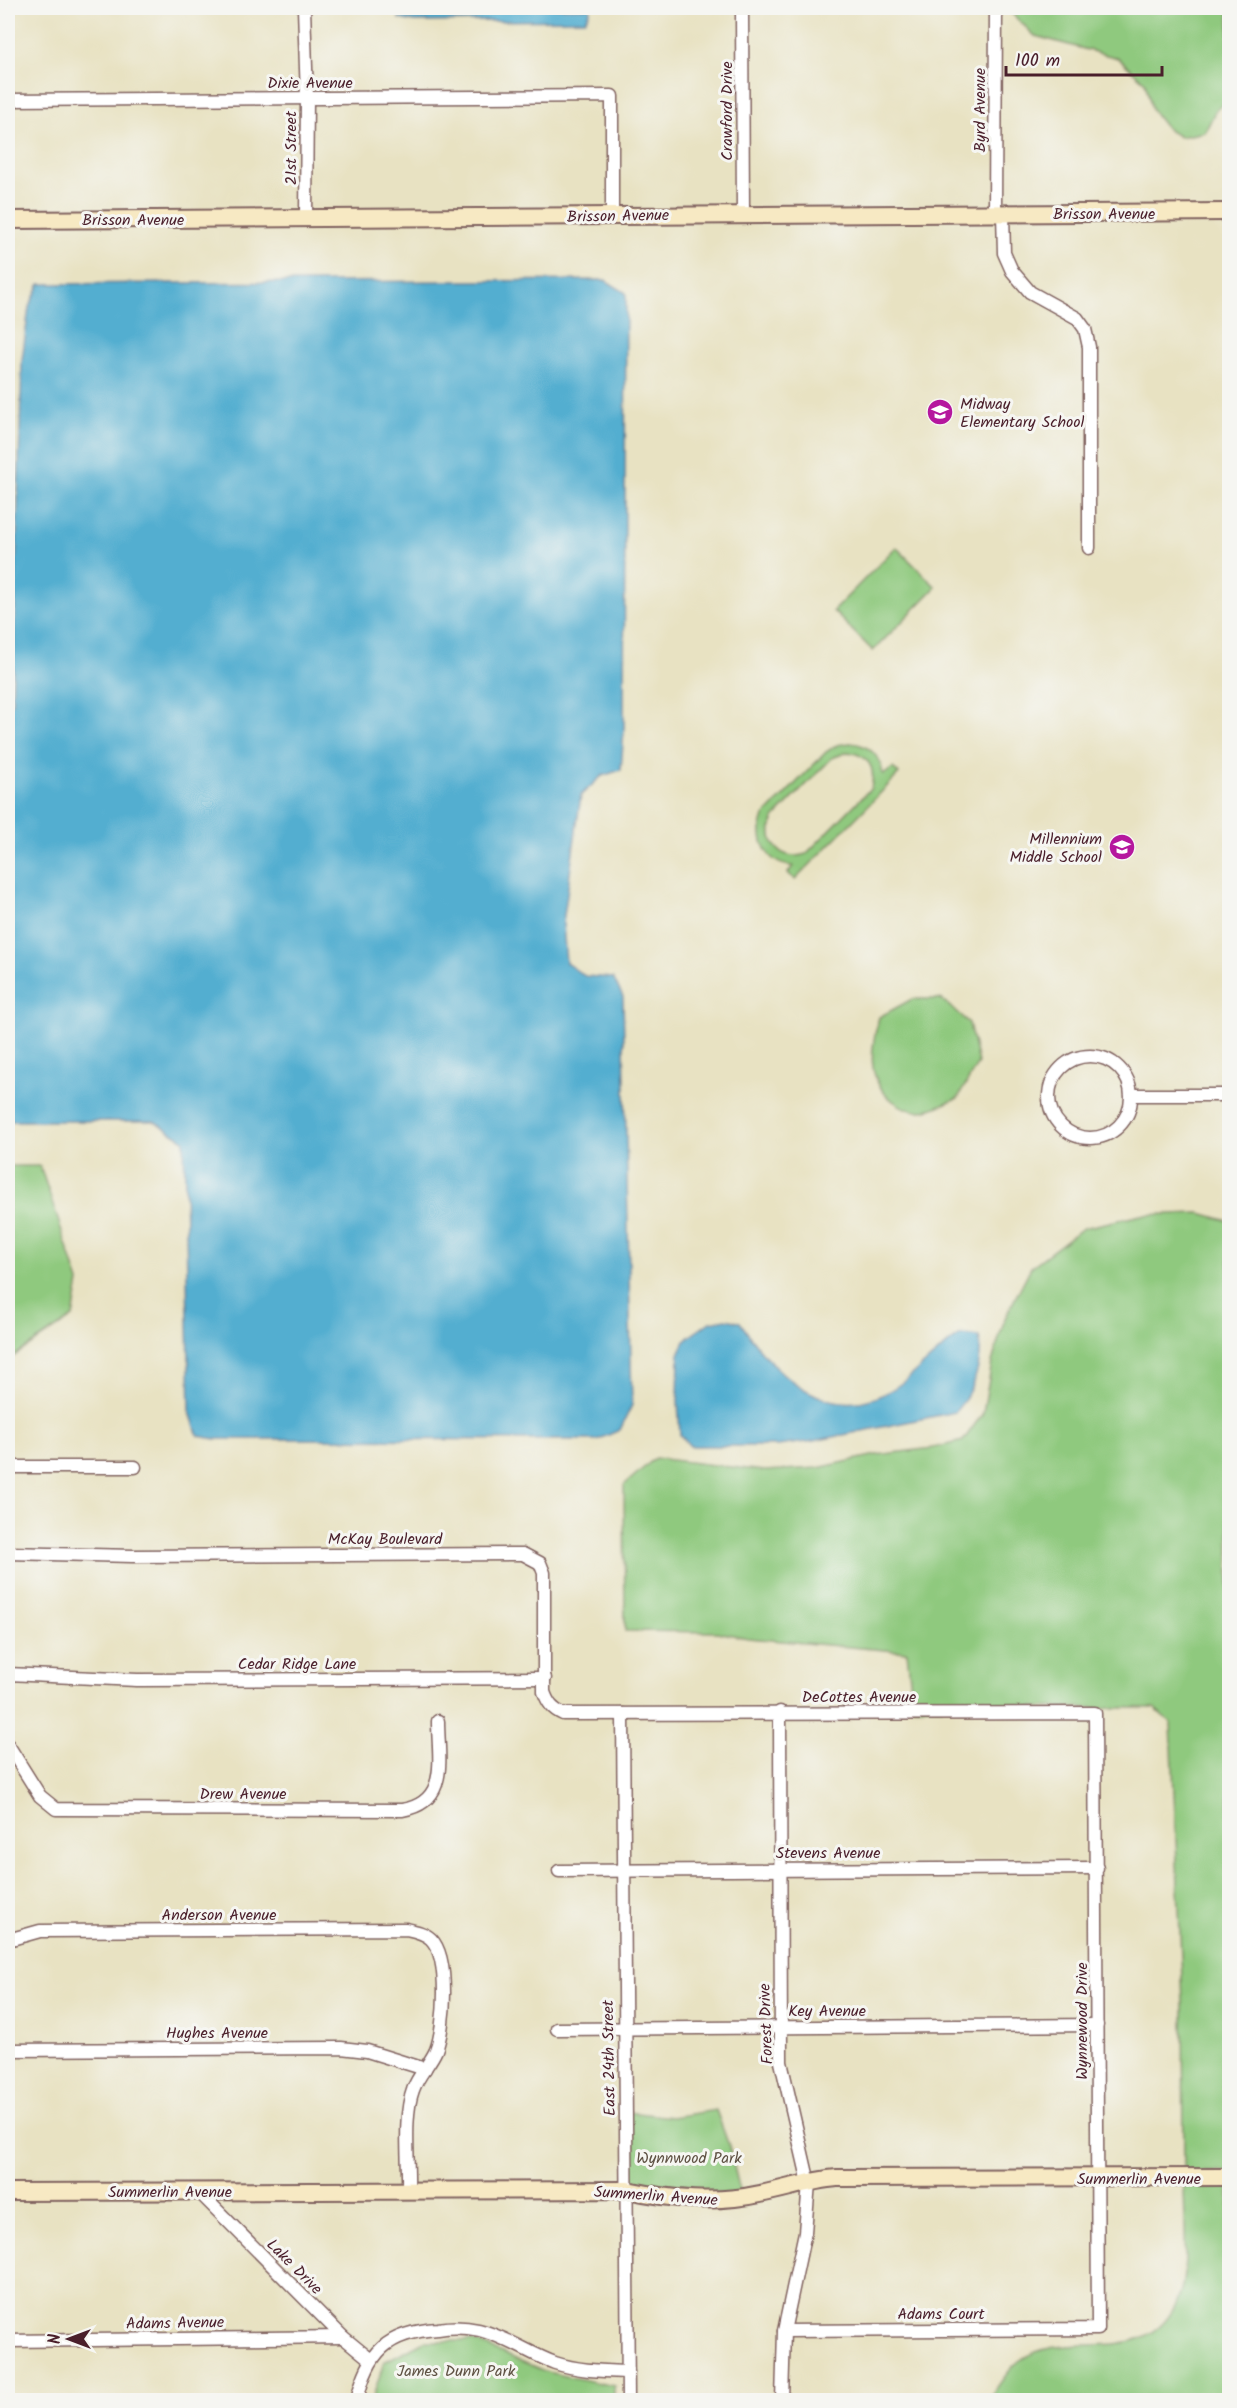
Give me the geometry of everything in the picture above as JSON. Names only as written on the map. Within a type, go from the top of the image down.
[{"type":"street","name":"21st Street","points":[[304,8],[307,98],[306,218]]},
{"type":"street","name":"Crawford Drive","points":[[742,8],[743,214]]},
{"type":"street","name":"Byrd Avenue","points":[[996,8],[999,213],[1004,253],[1012,271],[1030,292],[1077,318],[1085,329],[1089,347],[1089,548]]},
{"type":"street","name":"Dixie Avenue","points":[[8,100],[612,96],[612,215]]},
{"type":"street","name":"Brisson Avenue","points":[[8,220],[1230,212]]},
{"type":"street","points":[[1090,1055],[1106,1058],[1119,1067],[1128,1081],[1132,1095],[1128,1112],[1120,1126],[1106,1135],[1091,1138],[1075,1135],[1062,1126],[1053,1113],[1049,1097],[1052,1081],[1061,1068],[1075,1058],[1090,1055]]},
{"type":"street","points":[[1132,1095],[1230,1095]]},
{"type":"street","points":[[8,1467],[135,1467]]},
{"type":"street","name":"McKay Boulevard","points":[[8,1553],[133,1556],[523,1554],[540,1563],[544,1573],[544,1692],[548,1702],[555,1710],[574,1715],[623,1714]]},
{"type":"street","name":"Cedar Ridge Lane","points":[[8,1674],[137,1680],[545,1678]]},
{"type":"street","name":"Forest Drive","points":[[780,1712],[781,2062],[808,2182],[805,2232],[784,2331],[782,2400]]},
{"type":"street","name":"DeCottes Avenue","points":[[623,1714],[1095,1713]]},
{"type":"street","name":"Wynnewood Drive","points":[[1095,1713],[1098,2329]]},
{"type":"street","name":"East 24th Street","points":[[623,1714],[628,2400]]},
{"type":"street","name":"Drew Avenue","points":[[8,1745],[40,1796],[56,1809],[402,1810],[424,1803],[436,1787],[438,1721]]},
{"type":"street","name":"Stevens Avenue","points":[[559,1871],[1097,1868]]},
{"type":"street","name":"Anderson Avenue","points":[[8,1940],[40,1931],[406,1929],[419,1932],[430,1938],[438,1948],[442,1960],[442,2030],[436,2051],[425,2069]]},
{"type":"street","name":"Key Avenue","points":[[557,2029],[1097,2025]]},
{"type":"street","name":"Hughes Avenue","points":[[8,2050],[341,2048],[367,2051],[425,2069]]},
{"type":"street","points":[[408,2190],[409,2113],[413,2090],[425,2069]]},
{"type":"street","name":"Summerlin Avenue","points":[[8,2192],[627,2190],[684,2199],[731,2199],[837,2178],[1230,2177]]},
{"type":"street","name":"Lake Drive","points":[[198,2191],[343,2337],[371,2360]]},
{"type":"street","points":[[357,2400],[362,2380],[371,2360],[389,2341],[415,2330],[455,2327],[480,2330],[556,2364],[585,2371],[628,2373]]},
{"type":"street","name":"Adams Court","points":[[784,2331],[1098,2329]]},
{"type":"street","name":"Adams Avenue","points":[[8,2341],[343,2337]]},
{"type":"green space","points":[[1006,8],[1229,8],[1229,99],[1216,110],[1205,132],[1180,137],[1168,130],[1152,110],[1145,82],[1118,58],[1035,36]]},
{"type":"green space","points":[[896,547],[936,587],[873,651],[833,611]]},
{"type":"green space","points":[[850,743],[863,746],[877,757],[883,775],[893,768],[899,774],[795,880],[788,873],[793,866],[776,861],[765,849],[761,833],[764,816],[826,752],[837,745]],"holes":[[[848,752],[866,759],[869,764],[872,774],[871,788],[806,854],[789,855],[776,848],[771,834],[775,817],[832,758]]]},
{"type":"green space","points":[[912,999],[941,999],[969,1023],[978,1063],[958,1098],[924,1111],[912,1111],[893,1101],[884,1092],[874,1073],[873,1051],[879,1017]]},
{"type":"green space","points":[[8,1166],[40,1166],[79,1282],[73,1317],[8,1360]]},
{"type":"green space","points":[[1200,1213],[1229,1221],[1229,2172],[1184,2172],[1183,2003],[1171,1723],[1154,1708],[913,1707],[907,1652],[748,1638],[717,1632],[625,1631],[624,1485],[655,1458],[765,1471],[818,1468],[876,1455],[933,1448],[963,1441],[983,1413],[992,1362],[1005,1318],[1031,1267],[1083,1228],[1141,1215]]},
{"type":"green space","name":"Wynnwood Park","points":[[716,2110],[729,2146],[741,2195],[628,2188],[628,2112],[672,2117]]},
{"type":"green space","points":[[1184,2183],[1229,2183],[1229,2400],[988,2400],[1006,2374],[1019,2361],[1039,2351],[1061,2346],[1128,2342],[1148,2335],[1166,2321],[1179,2297],[1184,2273]]},
{"type":"green space","name":"James Dunn Park","points":[[424,2341],[473,2341],[547,2372],[614,2386],[614,2400],[372,2400],[384,2362]]},
{"type":"water","points":[[406,8],[590,8],[590,12],[585,20],[414,22],[399,19],[400,12]]},
{"type":"water","points":[[605,280],[626,293],[624,730],[621,770],[602,776],[581,795],[563,923],[566,963],[585,976],[613,978],[623,997],[632,1405],[620,1430],[597,1440],[216,1439],[198,1436],[190,1412],[184,1140],[154,1121],[8,1121],[8,707],[12,703],[22,360],[29,307],[40,284]]},
{"type":"water","points":[[726,1319],[740,1322],[770,1361],[787,1377],[807,1391],[827,1399],[849,1402],[872,1399],[896,1387],[961,1335],[979,1337],[980,1357],[967,1396],[955,1412],[814,1441],[778,1446],[690,1446],[680,1435],[679,1354],[686,1339],[710,1322]]},
{"type":"place","name":"Midway Elementary School","points":[[940,412]]},
{"type":"place","name":"Millennium Middle School","points":[[1122,847]]}]
